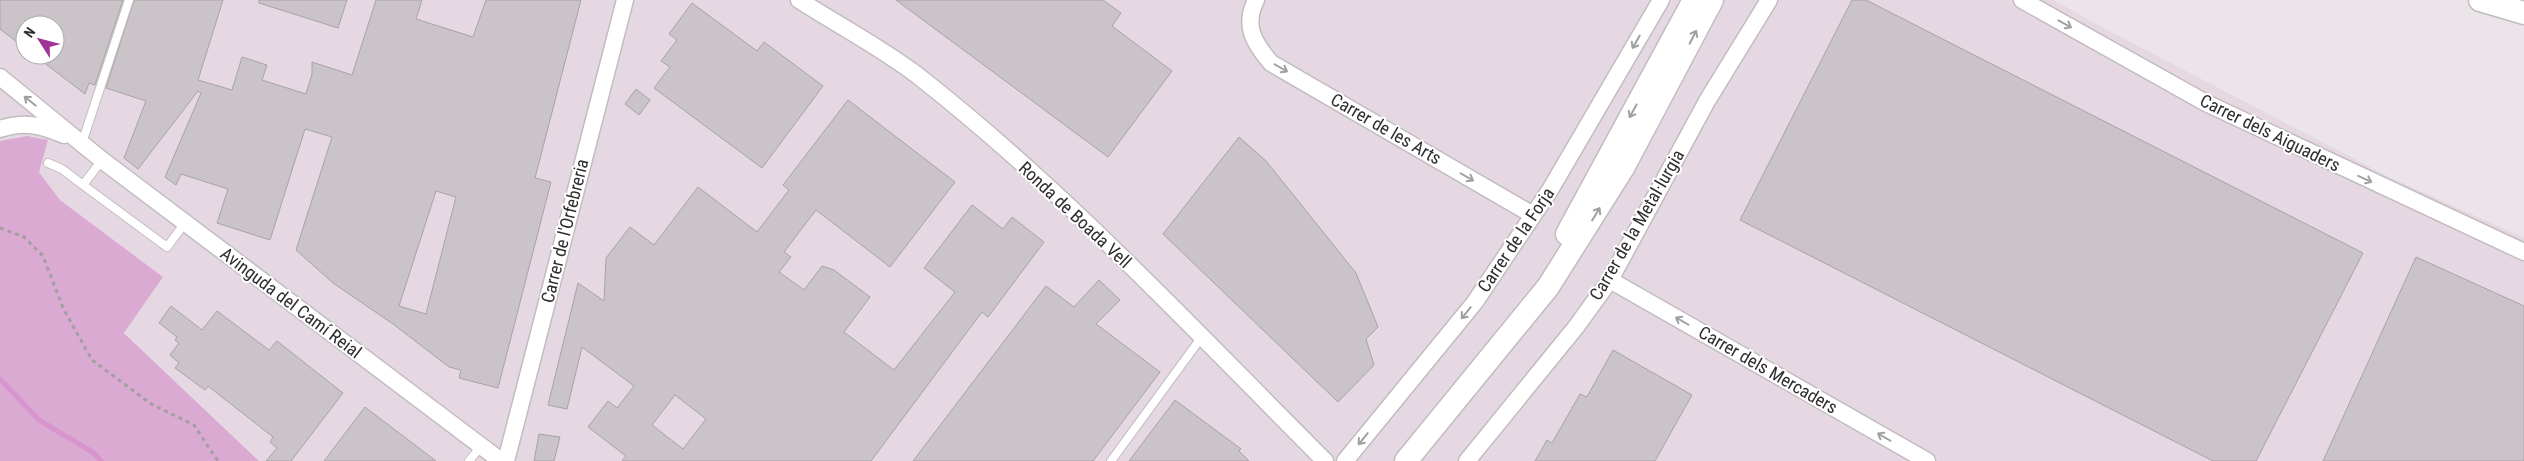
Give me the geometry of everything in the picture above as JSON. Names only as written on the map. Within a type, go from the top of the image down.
[{"type":"main road","points":[[1506,338],[1567,233],[1694,0]]},
{"type":"main road","points":[[1406,461],[1548,287],[1623,168],[1712,0]]},
{"type":"main road","points":[[2480,0],[2524,13]]},
{"type":"street","name":"Carrer de l'Orfebreria","points":[[506,461],[625,0]]},
{"type":"street","name":"Ronda de Boada Vell","points":[[799,0],[915,74],[987,134],[1114,250],[1324,461]]},
{"type":"street","name":"Carrer de les Arts","points":[[1256,0],[1250,12],[1250,32],[1261,51],[1271,63],[1533,215]]},
{"type":"street","name":"Carrer de la Forja","points":[[1345,461],[1475,302],[1550,190],[1661,0]]},
{"type":"street","name":"Carrer de la Metal·lurgia","points":[[1467,461],[1576,327],[1610,280],[1708,101],[1769,0]]},
{"type":"street","name":"Carrer dels Aiguaders","points":[[2022,0],[2206,103],[2524,252]]},
{"type":"street","name":"Avinguda del Camí Reial","points":[[0,76],[102,160],[501,461]]},
{"type":"street","name":"Avinguda del Camí Reial","points":[[0,129],[14,124],[32,124],[82,143]]},
{"type":"street","name":"Carrer dels Mercaders","points":[[1610,280],[1927,461]]},
{"type":"lane","points":[[82,143],[129,0]]},
{"type":"lane","points":[[83,185],[102,160]]},
{"type":"lane","points":[[48,163],[62,168],[167,247],[185,223]]},
{"type":"lane","points":[[1111,461],[1201,338]]},
{"type":"lane","points":[[469,461],[481,446]]},
{"type":"path","points":[[0,228],[24,237],[43,256],[63,308],[92,360],[151,404],[194,425],[218,461]]},
{"type":"shaded area","points":[[0,0],[2054,0],[2094,23],[2387,176],[2524,238],[2524,461],[259,461],[124,332],[163,277],[60,200],[39,172],[0,141]]},
{"type":"shaded area","points":[[27,136],[48,140],[39,172],[60,200],[163,277],[124,333],[259,461],[0,461],[0,141]]},
{"type":"building","points":[[0,0],[123,0],[95,85],[89,83],[85,94],[47,65],[65,65],[65,15],[15,15],[15,40],[0,29]]},
{"type":"building","points":[[134,0],[223,0],[198,80],[232,90],[242,57],[267,65],[262,80],[306,94],[312,74],[312,62],[352,75],[376,0],[422,0],[416,19],[473,37],[486,0],[581,0],[535,178],[551,182],[498,388],[459,378],[461,370],[449,367],[393,324],[333,283],[296,250],[332,137],[305,129],[270,240],[217,223],[228,189],[181,174],[176,185],[165,177],[201,93],[198,91],[138,169],[124,158],[146,101],[106,88]],"holes":[[[436,191],[456,197],[426,314],[399,306]]]},
{"type":"building","points":[[259,0],[347,0],[338,28],[259,3]]},
{"type":"building","points":[[896,0],[1103,0],[1121,13],[1112,26],[1172,71],[1108,157]]},
{"type":"building","points":[[1852,0],[1866,0],[2363,253],[2256,461],[2213,461],[1740,220]]},
{"type":"building","points":[[692,3],[757,51],[764,42],[823,86],[762,168],[654,88],[670,67],[661,61],[677,40],[669,34]]},
{"type":"building","points":[[636,89],[650,100],[639,115],[625,104]]},
{"type":"building","points":[[848,100],[955,182],[890,267],[816,210],[784,252],[791,257],[779,272],[804,290],[822,266],[834,270],[870,297],[844,332],[894,370],[955,292],[924,268],[972,205],[1003,229],[1012,217],[1044,242],[988,317],[982,312],[871,461],[622,461],[626,456],[588,427],[608,401],[617,408],[634,386],[582,347],[567,409],[548,405],[578,283],[604,301],[606,258],[630,227],[654,245],[698,187],[757,232],[789,190],[783,185]],"holes":[[[675,395],[706,419],[683,449],[652,425]]]},
{"type":"building","points":[[1239,137],[1266,161],[1356,273],[1378,327],[1366,339],[1374,365],[1338,402],[1163,234]]},
{"type":"building","points":[[2416,257],[2524,306],[2524,461],[2323,461]]},
{"type":"building","points":[[1099,280],[1120,300],[1096,324],[1160,372],[1093,461],[913,461],[1046,286],[1074,307]]},
{"type":"building","points":[[171,306],[202,330],[217,311],[269,350],[277,341],[343,393],[291,461],[266,461],[277,448],[270,442],[273,437],[208,386],[205,390],[175,368],[179,363],[170,355],[179,343],[175,340],[177,337],[159,323]]},
{"type":"building","points":[[1613,350],[1692,395],[1655,461],[1535,461],[1547,440],[1552,443],[1580,394],[1587,397]]},
{"type":"building","points":[[1175,400],[1241,449],[1239,451],[1249,461],[1129,461]]},
{"type":"building","points":[[365,407],[436,461],[324,461]]},
{"type":"building","points":[[539,434],[560,437],[554,461],[534,461]]},
{"type":"waterway","points":[[0,379],[39,420],[94,453],[101,461]]}]
